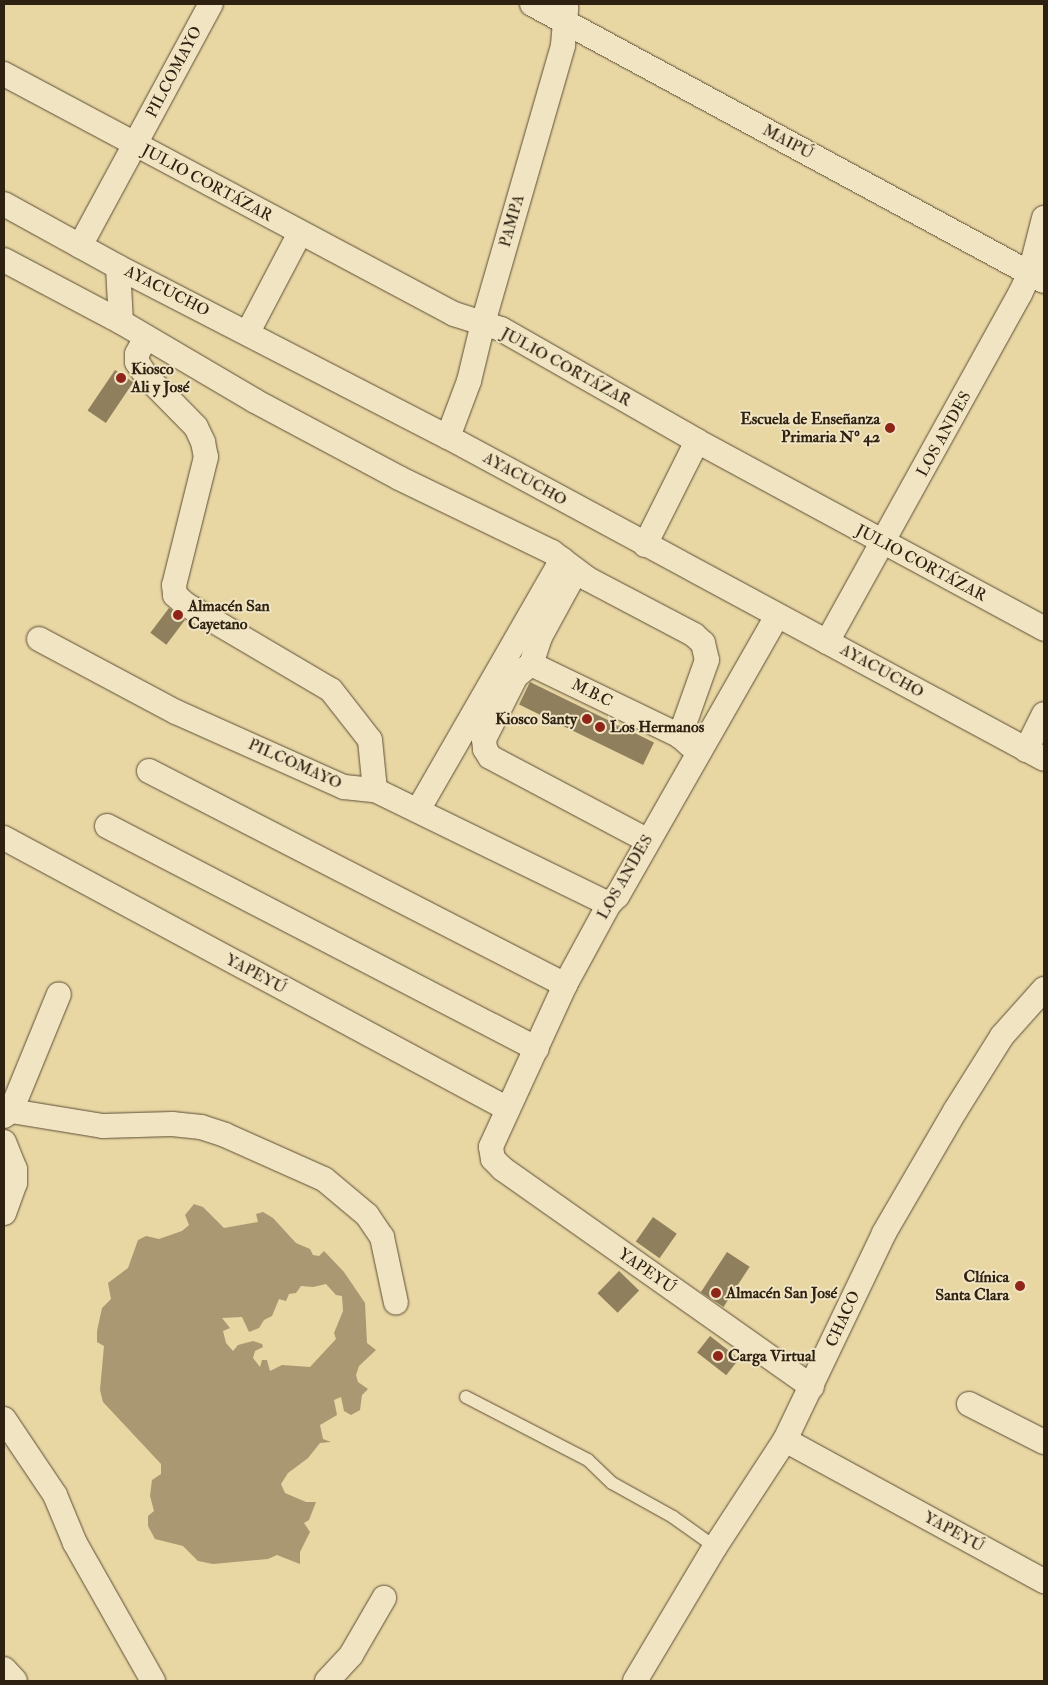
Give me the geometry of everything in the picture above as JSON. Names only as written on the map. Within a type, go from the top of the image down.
[{"type":"street","name":"PILCOMAYO","points":[[80,246],[210,4]]},
{"type":"street","name":"MAIPÚ","points":[[532,4],[566,13],[1037,277]]},
{"type":"street","name":"PAMPA","points":[[448,436],[469,381],[483,323],[563,45],[566,13]]},
{"type":"street","name":"JULIO CORTÁZAR","points":[[4,74],[454,314],[501,330],[884,544],[1044,628]]},
{"type":"street","name":"AYACUCHO","points":[[4,204],[118,267],[448,436],[645,545],[1035,755]]},
{"type":"street","name":"LOS ANDES","points":[[827,642],[1037,277],[1044,218]]},
{"type":"street","points":[[248,332],[300,233]]},
{"type":"street","points":[[4,260],[121,322],[255,401],[399,478],[552,552],[569,565],[703,643],[707,660],[680,736],[698,752]]},
{"type":"street","points":[[118,267],[121,322]]},
{"type":"street","points":[[146,337],[137,354],[138,362],[146,376],[196,427],[203,442],[206,457],[174,585],[175,594],[185,604],[331,690],[370,740],[375,790]]},
{"type":"street","points":[[645,545],[697,441]]},
{"type":"street","points":[[569,565],[531,664],[516,676],[484,740],[490,757],[647,840]]},
{"type":"street","points":[[418,810],[569,565]]},
{"type":"street","name":"LOS ANDES","points":[[491,1147],[565,985],[609,904],[778,616]]},
{"type":"street","name":"PILCOMAYO","points":[[39,639],[176,712],[344,787],[375,790],[609,904]]},
{"type":"street","name":"M.B.C","points":[[531,664],[680,736]]},
{"type":"street","points":[[1035,755],[1044,714]]},
{"type":"street","points":[[149,771],[565,985]]},
{"type":"street","points":[[107,826],[537,1049]]},
{"type":"street","name":"YAPEYÚ","points":[[4,838],[508,1109]]},
{"type":"street","name":"CHACO","points":[[635,1681],[715,1547],[785,1440],[884,1233],[959,1103],[1002,1036],[1044,989]]},
{"type":"street","points":[[59,994],[7,1113],[103,1126],[172,1124],[201,1127],[225,1135],[324,1179],[367,1215],[382,1238],[396,1304]]},
{"type":"street","points":[[4,1142],[16,1169],[15,1183],[4,1213]]},
{"type":"street","name":"YAPEYÚ","points":[[491,1147],[493,1159],[503,1168],[812,1387]]},
{"type":"street","points":[[969,1404],[1044,1442]]},
{"type":"street","points":[[4,1420],[37,1464],[55,1495],[75,1543],[153,1681]]},
{"type":"street","name":"YAPEYÚ","points":[[785,1440],[1044,1581]]},
{"type":"street","points":[[327,1681],[351,1654],[384,1598]]},
{"type":"street","points":[[4,1669],[15,1681]]},
{"type":"lane","points":[[466,1397],[588,1460],[612,1483],[673,1517],[715,1547]]},
{"type":"shaded area","points":[[194,1204],[203,1207],[224,1228],[258,1222],[256,1214],[263,1212],[273,1218],[296,1243],[310,1249],[313,1255],[319,1256],[324,1251],[344,1272],[365,1303],[367,1343],[376,1350],[359,1366],[356,1375],[358,1382],[368,1389],[362,1395],[360,1410],[351,1415],[344,1411],[341,1397],[334,1400],[337,1415],[320,1425],[323,1439],[331,1442],[320,1443],[308,1458],[288,1473],[281,1484],[285,1493],[306,1502],[316,1502],[309,1520],[304,1523],[310,1532],[300,1552],[300,1564],[277,1555],[268,1559],[213,1564],[198,1561],[183,1546],[155,1539],[148,1526],[148,1516],[154,1511],[150,1496],[152,1480],[161,1474],[161,1464],[103,1402],[100,1390],[104,1346],[97,1342],[97,1331],[102,1308],[111,1299],[108,1283],[128,1268],[138,1240],[146,1236],[159,1239],[182,1231],[189,1225],[185,1215]],"holes":[[[326,1284],[336,1295],[342,1296],[343,1311],[334,1333],[336,1339],[310,1367],[282,1365],[270,1371],[267,1360],[262,1360],[260,1367],[253,1358],[255,1351],[263,1347],[262,1344],[253,1341],[238,1345],[233,1351],[226,1343],[223,1331],[230,1328],[222,1318],[242,1317],[249,1332],[259,1328],[264,1320],[272,1316],[279,1299],[286,1301],[289,1294],[296,1293],[301,1286],[313,1287]]]},
{"type":"building","points":[[115,370],[133,382],[106,423],[88,411]]},
{"type":"building","points":[[169,608],[185,620],[166,645],[150,633]]},
{"type":"building","points":[[530,682],[654,742],[643,765],[519,704]]},
{"type":"building","points":[[653,1217],[677,1234],[660,1258],[636,1242]]},
{"type":"building","points":[[727,1252],[750,1267],[724,1307],[701,1292]]},
{"type":"building","points":[[619,1271],[639,1290],[618,1313],[597,1293]]},
{"type":"building","name":"Carga Virtual","points":[[710,1336],[739,1359],[726,1375],[697,1353]]},
{"type":"place","name":"Kiosco Ali y José","points":[[121,378]]},
{"type":"place","name":"Escuela de Enseñanza Primaria Nº 42","points":[[890,428]]},
{"type":"place","name":"Almacén San Cayetano","points":[[178,615]]},
{"type":"place","name":"Kiosco Santy","points":[[587,719]]},
{"type":"place","name":"Los Hermanos","points":[[600,727]]},
{"type":"place","name":"Clínica Santa Clara","points":[[1020,1286]]},
{"type":"place","name":"Almacén San José","points":[[716,1293]]},
{"type":"place","name":"Carga Virtual","points":[[718,1356]]}]
